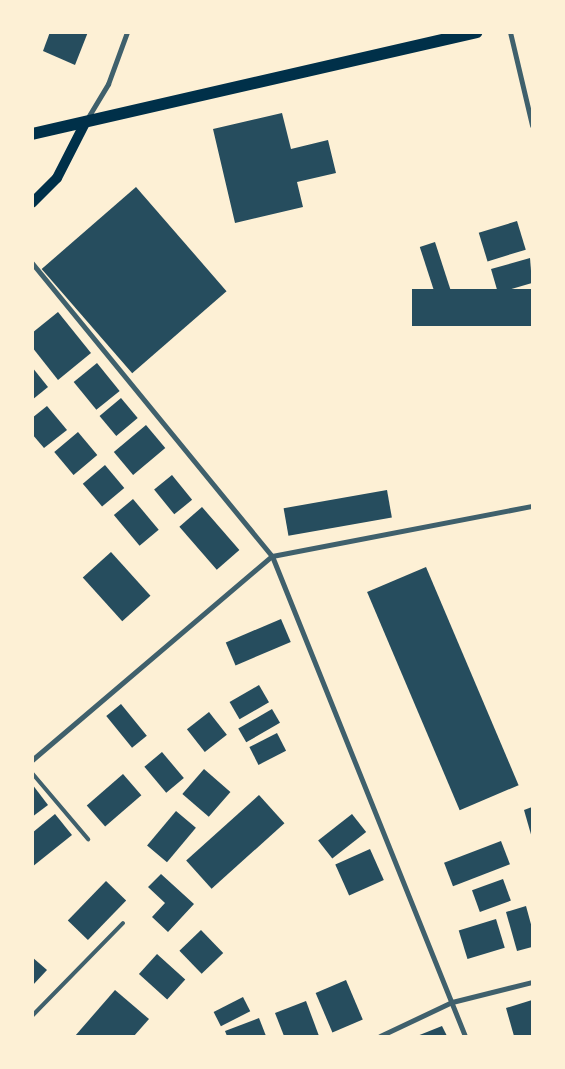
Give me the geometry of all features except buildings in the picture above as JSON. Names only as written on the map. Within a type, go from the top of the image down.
[{"type":"main road","points":[[32,134],[460,34],[476,32]]},
{"type":"main road","points":[[32,203],[57,178],[86,121]]},
{"type":"street","points":[[86,121],[108,84],[127,32]]},
{"type":"street","points":[[510,32],[532,125]]},
{"type":"street","points":[[32,262],[272,556],[465,1036]]},
{"type":"street","points":[[32,760],[272,556],[532,506]]},
{"type":"street","points":[[380,1036],[452,1002],[532,982]]},
{"type":"lane","points":[[32,773],[88,839]]},
{"type":"lane","points":[[32,1016],[123,923]]}]
